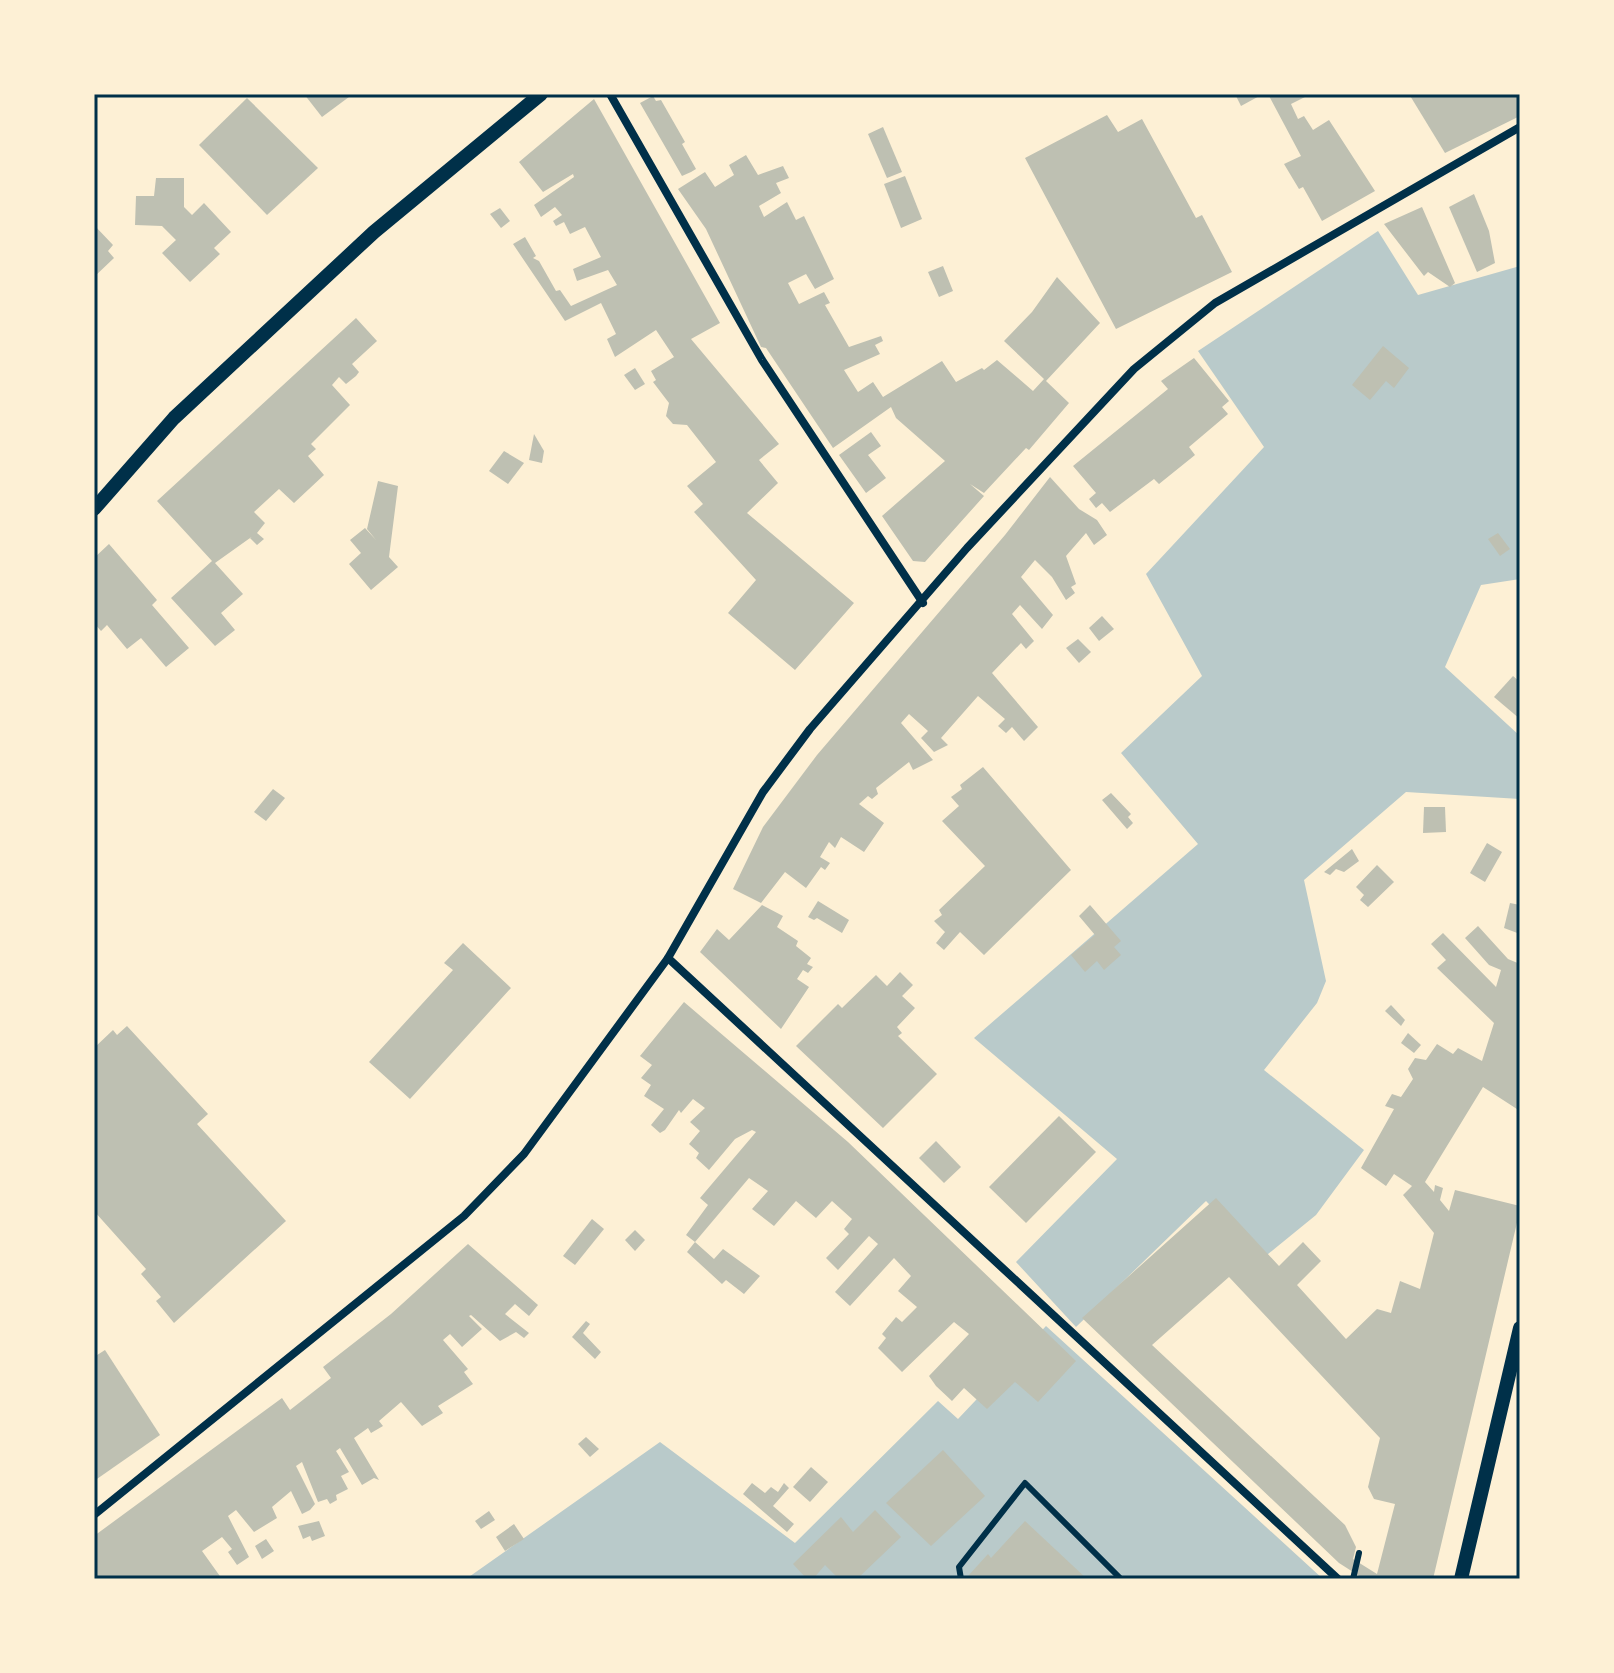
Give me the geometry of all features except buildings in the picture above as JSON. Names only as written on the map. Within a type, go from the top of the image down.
[{"type":"street","points":[[94,509],[174,418],[374,232],[541,94]]},
{"type":"street","points":[[610,94],[762,360],[923,603]]},
{"type":"street","points":[[94,1515],[464,1216],[524,1154],[668,958],[763,792],[810,729],[923,603],[967,548],[1092,412],[1170,337],[1215,303],[1520,127]]},
{"type":"street","points":[[668,958],[1338,1579]]},
{"type":"street","points":[[1461,1579],[1520,1328]]},
{"type":"lane","points":[[961,1579],[959,1567],[1025,1483],[1121,1579]]},
{"type":"lane","points":[[1353,1579],[1359,1553]]},
{"type":"shaded area","points":[[1378,231],[1418,295],[1520,266],[1520,579],[1481,585],[1445,667],[1520,736],[1520,799],[1406,792],[1304,880],[1326,981],[1317,1003],[1264,1070],[1364,1150],[1316,1215],[1262,1259],[1206,1201],[1076,1327],[1016,1262],[1117,1159],[974,1038],[1198,844],[1121,753],[1202,676],[1146,574],[1264,447],[1198,351]]},
{"type":"shaded area","points":[[1046,1326],[1323,1579],[466,1579],[660,1442],[795,1543],[938,1401],[958,1419]]}]
